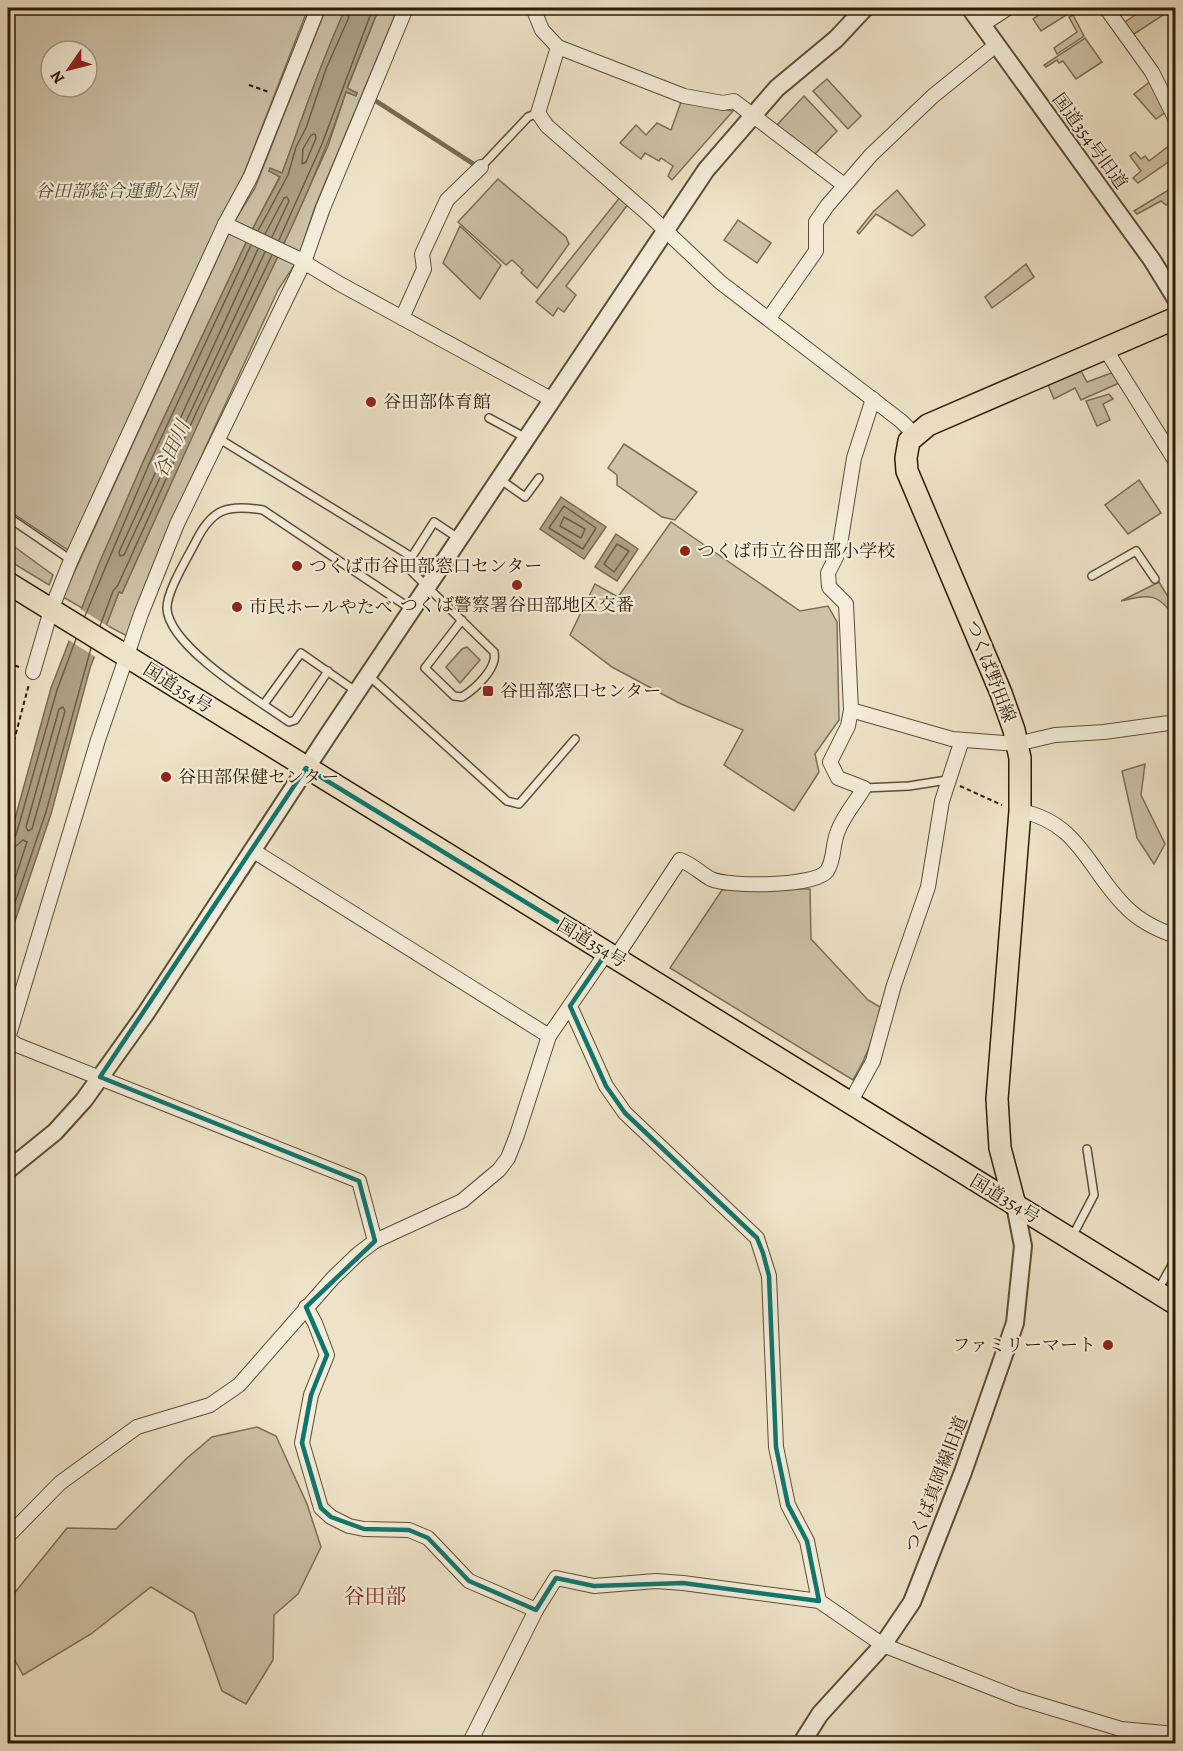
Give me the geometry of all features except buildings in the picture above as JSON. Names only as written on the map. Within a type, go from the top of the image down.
[{"type":"main road","points":[[914,434],[943,418],[1176,318]]},
{"type":"main road","name":"つくば野田線","points":[[914,434],[908,446],[906,458],[912,487],[953,575],[1001,693],[1017,744],[1021,769],[1020,811],[997,1099],[1000,1148],[1016,1204]]},
{"type":"main road","name":"国道354号","points":[[8,583],[1176,1304]]},
{"type":"street","points":[[33,672],[71,560],[251,176],[318,8]]},
{"type":"street","points":[[375,1241],[359,1180],[16,1045],[10,1040],[9,1035],[123,653],[177,524],[301,260],[406,8]]},
{"type":"street","points":[[533,8],[542,30],[558,47],[658,88],[684,96],[723,103],[734,101],[844,185]]},
{"type":"street","points":[[8,1170],[55,1132],[100,1077],[146,1013],[411,609],[706,170],[752,114],[777,88],[836,39],[866,8]]},
{"type":"street","name":"国道354号旧道","points":[[970,8],[1152,260],[1176,299]]},
{"type":"street","points":[[982,25],[1008,8]]},
{"type":"street","points":[[1106,8],[1152,72],[1176,120]]},
{"type":"street","points":[[769,318],[816,251],[816,222],[844,185],[871,155],[933,96],[996,45]]},
{"type":"street","points":[[558,47],[538,113],[547,126],[720,282],[873,399],[914,434]]},
{"type":"street","points":[[402,318],[424,269],[422,254],[447,200],[481,167]]},
{"type":"street","points":[[228,225],[301,260],[551,399]]},
{"type":"street","points":[[1106,350],[1176,462]]},
{"type":"street","points":[[8,1536],[60,1483],[137,1427],[210,1406],[239,1385],[333,1278],[375,1241],[462,1201],[499,1170],[508,1158],[517,1135],[549,1036],[570,1006],[612,955],[680,860],[689,863],[712,880],[772,884],[818,879],[826,872],[834,851],[837,831],[864,788],[838,778],[830,762],[848,726],[851,710],[846,604],[829,586],[828,573],[839,551],[854,458],[873,399]]},
{"type":"street","points":[[851,710],[962,740],[1017,744],[1055,735],[1104,732],[1176,722]]},
{"type":"street","points":[[850,1103],[873,1061],[894,985],[928,887],[947,780],[962,740]]},
{"type":"street","points":[[1020,811],[1040,817],[1067,832],[1077,841],[1127,908],[1147,923],[1176,936]]},
{"type":"street","points":[[252,850],[549,1036]]},
{"type":"street","points":[[1176,967],[1176,975]]},
{"type":"street","points":[[570,1006],[606,1086],[625,1113],[757,1238],[770,1276],[776,1447],[788,1505],[807,1541],[819,1601]]},
{"type":"street","name":"つくば真岡線旧道","points":[[801,1743],[820,1714],[883,1645],[912,1602],[963,1472],[1015,1323],[1023,1246],[1016,1204]]},
{"type":"street","points":[[306,1307],[315,1323],[327,1355],[311,1395],[302,1443],[321,1508],[331,1517],[349,1526],[364,1530],[409,1530],[428,1538],[469,1581],[536,1610]]},
{"type":"street","points":[[469,1743],[536,1610],[556,1578],[594,1586],[656,1581],[683,1583],[819,1601],[883,1645],[1018,1698],[1088,1721],[1121,1729],[1173,1733]]},
{"type":"lane","points":[[481,167],[528,117],[538,113]]},
{"type":"lane","points":[[489,418],[526,438]]},
{"type":"lane","points":[[218,438],[412,557]]},
{"type":"lane","points":[[498,479],[525,497],[539,478]]},
{"type":"lane","points":[[327,671],[295,720],[289,722],[187,646],[172,624],[167,607],[175,583],[206,521],[215,515],[244,507],[263,510],[411,609]]},
{"type":"lane","points":[[8,517],[71,560]]},
{"type":"lane","points":[[459,539],[434,522],[406,567],[427,586],[462,620],[494,652],[495,659],[478,682],[462,697],[454,696],[425,668],[462,620]]},
{"type":"lane","points":[[1092,576],[1136,551],[1155,579]]},
{"type":"lane","points":[[264,704],[301,653],[357,692]]},
{"type":"lane","points":[[368,675],[507,801],[519,804],[575,739]]},
{"type":"lane","points":[[864,788],[909,786],[947,780]]},
{"type":"lane","points":[[1071,1240],[1094,1195],[1087,1149]]},
{"type":"lane","points":[[1157,1293],[1176,1257]]},
{"type":"lane","points":[[1173,1733],[1176,1718]]},
{"type":"path","points":[[249,84],[276,95]]},
{"type":"path","points":[[8,763],[33,672]]},
{"type":"path","points":[[947,780],[1020,811]]},
{"type":"highlighted area","points":[[306,768],[607,952],[570,1006],[606,1086],[625,1113],[757,1238],[763,1253],[769,1276],[776,1447],[788,1505],[807,1541],[819,1601],[683,1583],[594,1586],[556,1578],[536,1610],[469,1581],[428,1538],[409,1530],[364,1529],[331,1517],[321,1508],[302,1443],[311,1395],[327,1355],[306,1307],[375,1241],[359,1181],[100,1077]]},
{"type":"green space","name":"谷田部総合運動公園","points":[[8,8],[305,8],[307,11],[243,176],[222,215],[68,550],[8,510]]},
{"type":"green space","points":[[326,8],[333,8],[344,14],[319,73],[282,174],[271,169],[269,171],[280,176],[252,230],[234,222],[255,188]]},
{"type":"green space","points":[[379,8],[398,8],[315,207],[300,252],[283,245],[328,146],[346,92],[356,95],[357,93],[347,89]]},
{"type":"green space","points":[[1041,8],[1065,8],[1068,14],[1041,31],[1033,19],[1043,12]]},
{"type":"green space","points":[[1145,8],[1174,8],[1134,34],[1121,25]]},
{"type":"green space","points":[[1073,15],[1084,36],[1057,54],[1054,48],[1077,32],[1069,17]]},
{"type":"green space","points":[[1085,38],[1102,62],[1076,79],[1063,61],[1059,63],[1057,60],[1046,67],[1044,65]]},
{"type":"green space","points":[[827,79],[861,116],[848,129],[813,91]]},
{"type":"green space","points":[[1151,81],[1167,111],[1156,119],[1134,94]]},
{"type":"green space","points":[[804,96],[837,131],[815,154],[776,126]]},
{"type":"green space","points":[[681,102],[733,111],[672,180],[668,176],[673,166],[661,158],[659,161],[645,153],[641,159],[620,143],[636,125],[646,135],[657,123],[671,130]]},
{"type":"green space","points":[[1169,146],[1174,158],[1138,183],[1133,178],[1141,171],[1130,156],[1135,152],[1141,159],[1145,156],[1149,161]]},
{"type":"green space","points":[[498,179],[566,237],[569,244],[537,288],[521,273],[523,270],[512,260],[506,265],[458,222]]},
{"type":"green space","points":[[1175,186],[1175,199],[1166,205],[1161,201],[1137,214],[1134,211]]},
{"type":"green space","points":[[897,190],[925,225],[912,236],[876,214],[859,234],[857,232],[873,212]]},
{"type":"green space","points":[[621,196],[629,203],[566,286],[576,295],[564,312],[558,308],[553,316],[536,302]]},
{"type":"green space","points":[[738,220],[771,243],[757,263],[724,240]]},
{"type":"green space","points":[[460,226],[501,265],[480,299],[443,263]]},
{"type":"green space","points":[[229,233],[247,241],[143,462],[82,608],[63,597]]},
{"type":"green space","points":[[278,256],[295,264],[278,290],[189,483],[127,636],[106,625],[119,592],[122,593],[202,414]]},
{"type":"green space","points":[[1026,264],[1034,277],[992,308],[985,297]]},
{"type":"green space","points":[[1081,371],[1087,382],[1114,372],[1119,383],[1081,400],[1075,388],[1054,399],[1048,385]]},
{"type":"green space","points":[[1109,394],[1113,399],[1103,404],[1110,420],[1097,426],[1086,401]]},
{"type":"green space","points":[[624,444],[697,492],[675,520],[662,517],[617,485],[617,475],[608,468]]},
{"type":"green space","points":[[1139,480],[1161,513],[1128,534],[1105,505]]},
{"type":"green space","points":[[671,522],[800,611],[828,606],[837,622],[839,720],[815,754],[819,772],[794,811],[724,765],[743,730],[679,703],[612,667],[570,635],[595,584],[618,597]]},
{"type":"green space","points":[[8,542],[53,575],[49,585],[8,560]]},
{"type":"green space","points":[[1159,582],[1175,608],[1175,617],[1163,603],[1152,597],[1121,601]]},
{"type":"green space","points":[[467,647],[480,660],[460,683],[446,667],[462,649]]},
{"type":"green space","points":[[1145,764],[1141,795],[1165,844],[1154,864],[1137,838],[1122,771]]},
{"type":"green space","points":[[810,889],[811,939],[868,1000],[880,1007],[870,1045],[853,1080],[670,968],[722,890]]},
{"type":"green space","points":[[257,1427],[276,1436],[307,1504],[321,1547],[298,1594],[274,1615],[273,1660],[246,1704],[222,1691],[194,1613],[151,1587],[91,1634],[23,1675],[8,1648],[8,1601],[67,1528],[116,1529],[186,1459],[212,1437]]},
{"type":"water","name":"谷田川","points":[[333,8],[345,10],[347,8],[379,8],[347,88],[357,93],[356,96],[346,92],[319,164],[288,235],[221,374],[122,593],[119,592],[90,668],[51,814],[8,942],[8,844],[51,688],[98,566],[143,462],[252,230],[280,177],[269,171],[270,168],[282,173],[318,73],[343,14]]},
{"type":"water","points":[[561,497],[606,527],[584,559],[540,529]]},
{"type":"water","points":[[616,534],[638,549],[617,581],[595,567]]},
{"type":"pier","points":[[79,608],[109,627],[97,658],[67,639]]},
{"type":"waterway","points":[[376,101],[475,165]]},
{"type":"place","name":"谷田部体育館","points":[[371,402]]},
{"type":"place","name":"つくば市立谷田部小学校","points":[[685,551]]},
{"type":"place","name":"つくば市谷田部窓口センター","points":[[297,566]]},
{"type":"place","name":"つくば警察署谷田部地区交番","points":[[517,585]]},
{"type":"place","name":"市民ホールやたべ","points":[[237,607]]},
{"type":"place","name":"谷田部窓口センター","points":[[488,691]]},
{"type":"place","name":"谷田部保健センター","points":[[166,777]]},
{"type":"place","name":"ファミリーマート","points":[[1108,1345]]},
{"type":"district","name":"谷田部","points":[[375,1596]]}]
